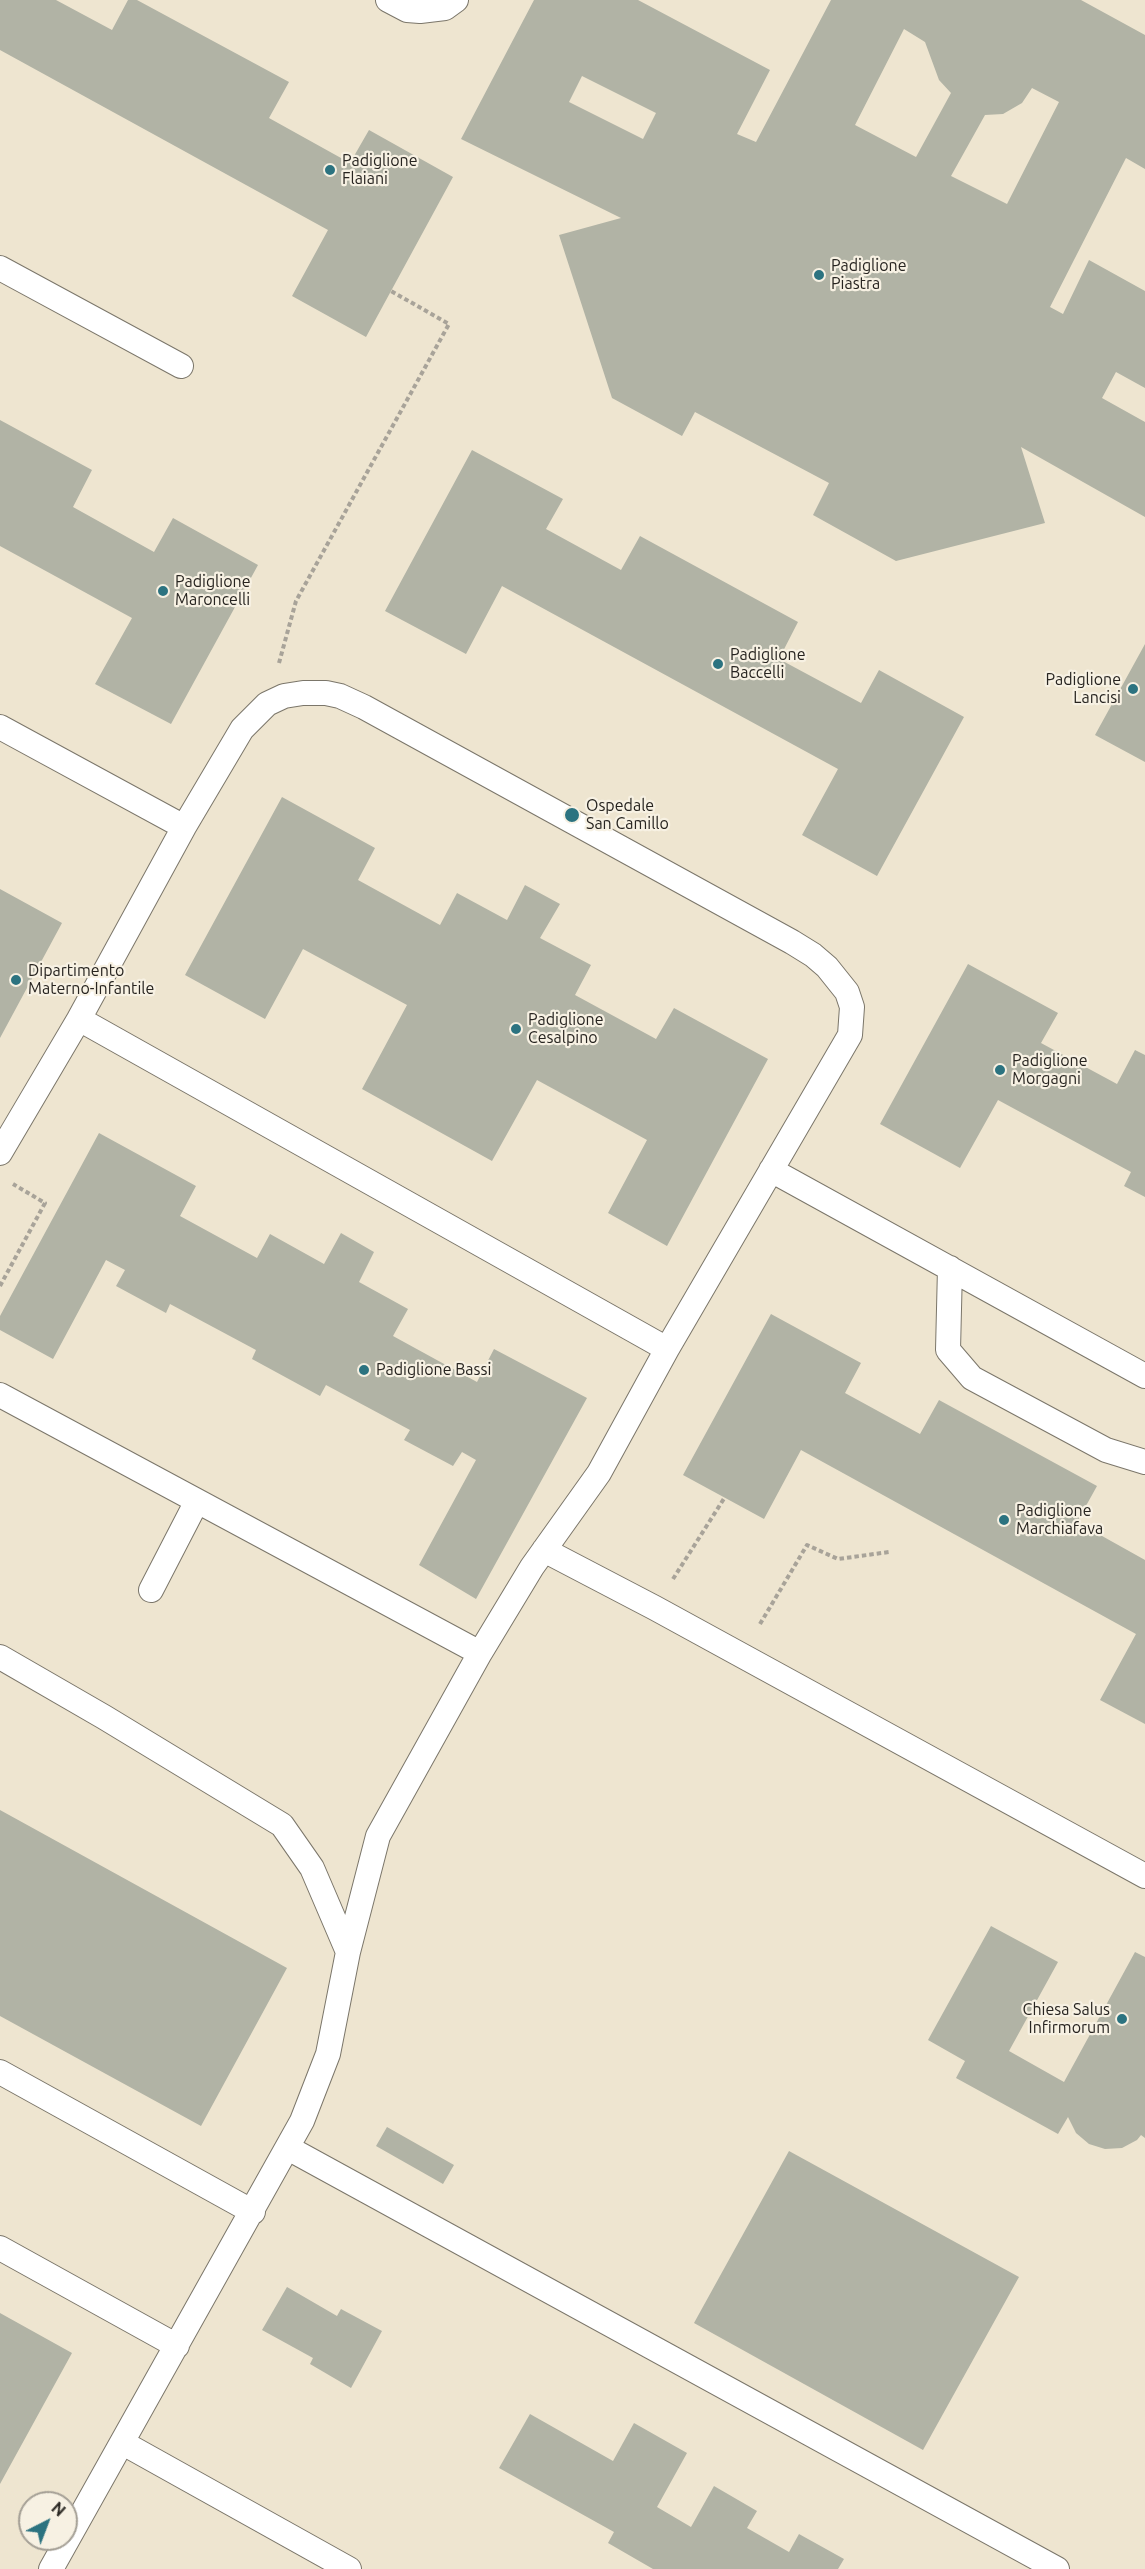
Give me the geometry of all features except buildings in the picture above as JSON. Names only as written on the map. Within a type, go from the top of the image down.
[{"type":"lane","points":[[388,0],[407,10],[420,11],[445,9],[456,0]]},
{"type":"lane","points":[[0,268],[181,366]]},
{"type":"lane","points":[[0,1153],[79,1019],[184,827],[242,729],[267,704],[284,696],[326,693],[340,696],[364,707],[792,942],[827,967],[839,980],[849,999],[852,1021],[850,1035],[667,1349],[599,1473],[544,1550],[480,1653],[378,1836],[348,1952],[328,2054],[302,2121],[51,2569]]},
{"type":"lane","points":[[0,727],[184,827]]},
{"type":"lane","points":[[79,1019],[667,1349]]},
{"type":"lane","points":[[771,1170],[1145,1376]]},
{"type":"lane","points":[[950,1268],[948,1350],[972,1378],[1106,1450],[1145,1462]]},
{"type":"lane","points":[[0,1395],[480,1653]]},
{"type":"lane","points":[[151,1590],[197,1501]]},
{"type":"lane","points":[[544,1550],[655,1608],[1145,1876]]},
{"type":"lane","points":[[0,1657],[282,1825],[312,1868],[348,1952]]},
{"type":"lane","points":[[0,2072],[253,2211]]},
{"type":"lane","points":[[288,2148],[1057,2569]]},
{"type":"lane","points":[[0,2248],[177,2346]]},
{"type":"lane","points":[[123,2443],[349,2569]]},
{"type":"path","points":[[267,704],[296,601],[449,324],[391,291]]},
{"type":"path","points":[[0,1286],[45,1203],[9,1182]]},
{"type":"path","points":[[655,1608],[725,1497]]},
{"type":"path","points":[[741,1656],[807,1545],[838,1559],[889,1552]]},
{"type":"shaded area","name":"Ospedale San Camillo","points":[[0,0],[1145,0],[1145,2569],[0,2569]]},
{"type":"place","name":"Padiglione Flaiani","points":[[330,170]]},
{"type":"place","name":"Padiglione Piastra","points":[[819,275]]},
{"type":"place","name":"Padiglione Maroncelli","points":[[163,591]]},
{"type":"place","name":"Padiglione Baccelli","points":[[718,664]]},
{"type":"place","name":"Padiglione Lancisi","points":[[1133,689]]},
{"type":"place","name":"Ospedale San Camillo","points":[[572,815]]},
{"type":"place","name":"Dipartimento Materno-Infantile","points":[[16,980]]},
{"type":"place","name":"Padiglione Cesalpino","points":[[516,1029]]},
{"type":"place","name":"Padiglione Morgagni","points":[[1000,1070]]},
{"type":"place","name":"Padiglione Bassi","points":[[364,1370]]},
{"type":"place","name":"Padiglione Marchiafava","points":[[1004,1520]]},
{"type":"place","name":"Chiesa Salus Infirmorum","points":[[1122,2019]]}]
